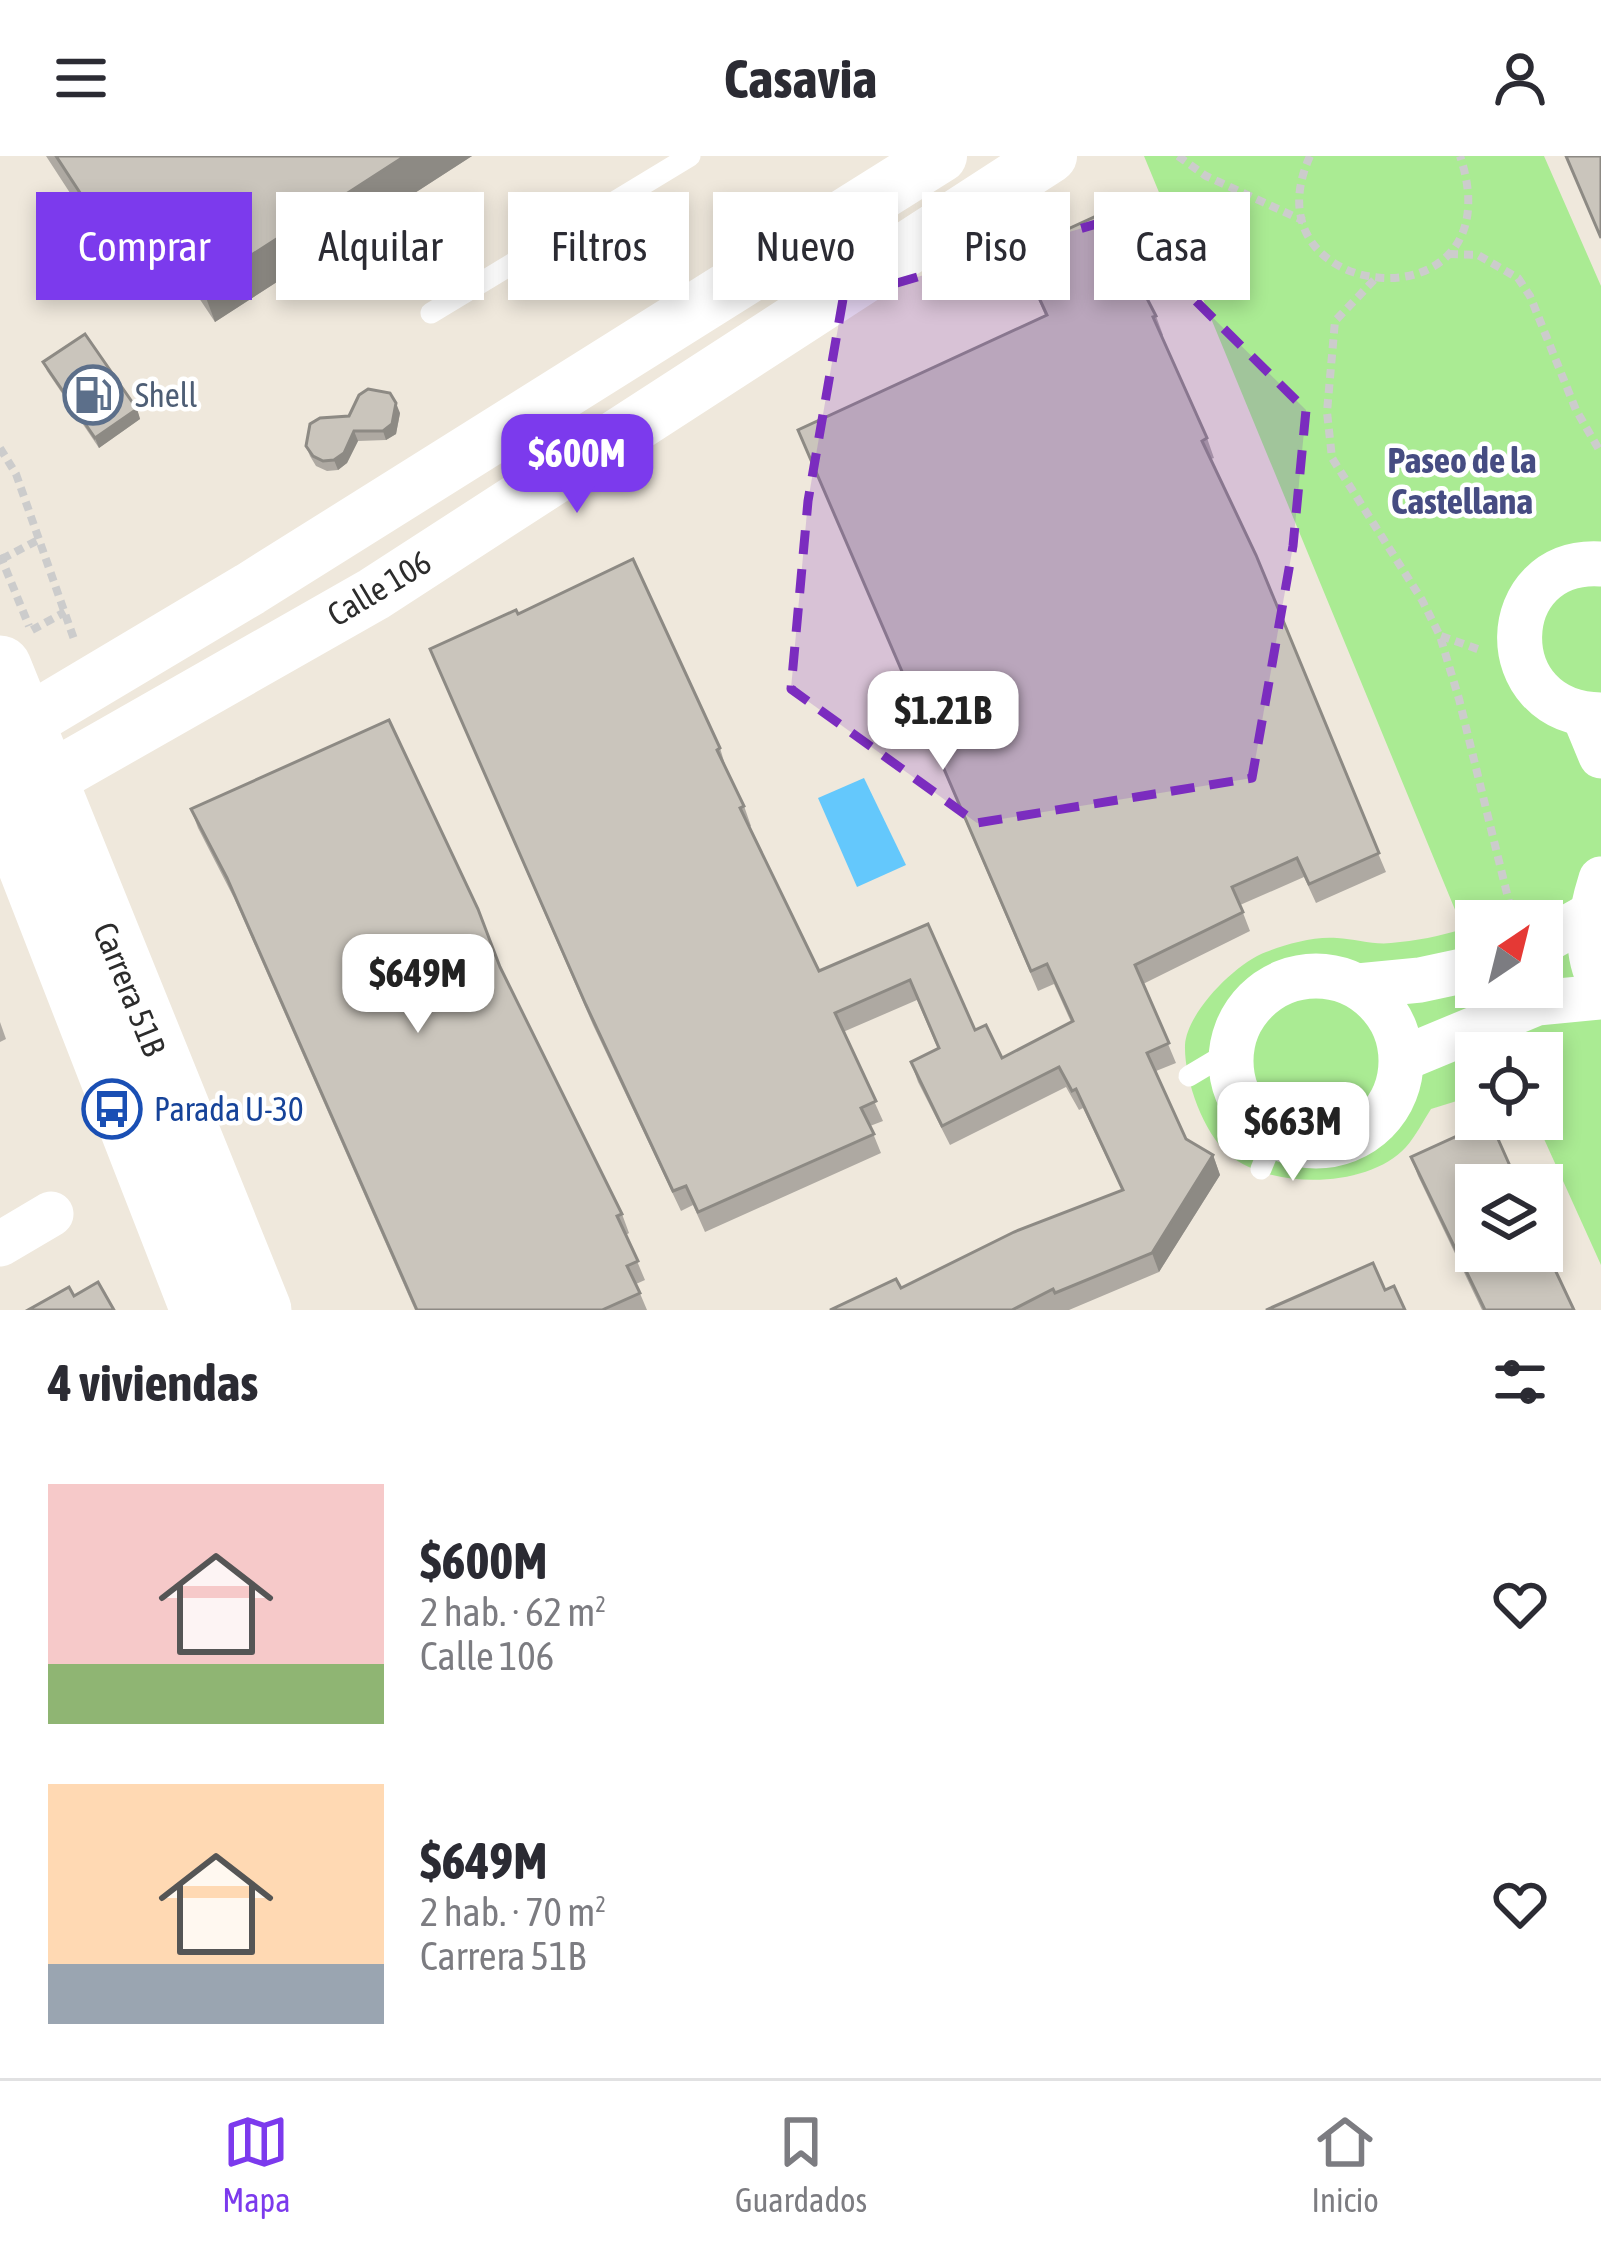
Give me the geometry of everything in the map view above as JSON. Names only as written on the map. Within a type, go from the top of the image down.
[{"type":"main road","name":"Carrera 51B","points":[[22,648],[12,774],[202,1310]]},
{"type":"main road","name":"Carrera 51B","points":[[12,774],[260,1310]]},
{"type":"street","name":"Calle 106","points":[[12,774],[271,577],[940,156]]},
{"type":"street","name":"Calle 106","points":[[12,774],[374,594],[1050,156]]},
{"type":"street","points":[[1595,728],[1533,684],[1518,645],[1526,605],[1554,574],[1574,566],[1601,564]]},
{"type":"street","points":[[1563,926],[1598,900]]},
{"type":"street","points":[[1598,900],[1592,960],[1601,983]]},
{"type":"street","points":[[1358,986],[1455,972]]},
{"type":"street","points":[[1304,976],[1331,977],[1358,986],[1381,1005],[1396,1030],[1402,1059],[1389,1108],[1360,1133],[1324,1146],[1299,1144],[1268,1152],[1232,1076],[1231,1051],[1246,1013],[1277,985],[1304,976]]},
{"type":"street","points":[[1402,1059],[1537,1004],[1601,997]]},
{"type":"street","points":[[0,1244],[51,1214]]},
{"type":"lane","points":[[431,313],[690,156]]},
{"type":"lane","points":[[1190,1076],[1231,1051]]},
{"type":"path","points":[[1178,156],[1206,176],[1304,221]]},
{"type":"path","points":[[1310,156],[1299,197],[1314,243],[1351,274],[1374,280],[1414,275],[1447,254],[1462,233],[1470,207],[1460,156]]},
{"type":"path","points":[[1447,254],[1478,255],[1518,278],[1530,296],[1576,410],[1601,453]]},
{"type":"path","points":[[1374,280],[1335,321],[1328,412],[1332,458],[1440,636],[1509,900]]},
{"type":"path","points":[[0,448],[16,474],[81,659]]},
{"type":"path","points":[[40,539],[1,557],[22,648],[65,612]]},
{"type":"highlighted area","points":[[1113,219],[1306,410],[1293,546],[1252,778],[977,823],[791,689],[808,501],[843,299]]},
{"type":"green space","points":[[1144,156],[1544,156],[1601,286],[1601,1265],[1563,1181],[1563,1164],[1555,1164],[1544,1140],[1563,1140],[1563,1032],[1455,1032],[1455,1102],[1431,1109],[1410,1143],[1368,1171],[1319,1180],[1268,1174],[1228,1154],[1211,1132],[1197,1104],[1185,1045],[1194,1018],[1228,978],[1254,958],[1310,939],[1391,943],[1455,931],[1455,1008],[1563,1008],[1563,900],[1455,900],[1455,910],[1203,300],[1250,300],[1250,192],[1159,192]]},
{"type":"water","points":[[864,778],[906,865],[857,887],[818,798]]},
{"type":"building","points":[[56,156],[405,156],[349,192],[276,192],[276,239],[252,255],[252,192],[80,192]]},
{"type":"building","points":[[1566,156],[1601,156],[1601,238]]},
{"type":"building","points":[[1094,217],[1094,300],[1148,300],[1156,316],[1207,438],[1202,441],[1256,555],[1379,853],[1309,884],[1297,858],[1232,887],[1243,912],[1135,965],[1169,1043],[1147,1053],[1186,1139],[1213,1155],[1152,1253],[1055,1293],[1053,1289],[1012,1310],[830,1310],[896,1279],[901,1288],[1014,1232],[1123,1190],[1076,1089],[1072,1091],[1059,1067],[942,1126],[911,1062],[939,1048],[910,980],[835,1013],[876,1101],[861,1108],[874,1134],[698,1212],[686,1186],[673,1191],[430,649],[516,610],[518,614],[633,559],[720,748],[744,806],[740,808],[819,971],[928,924],[975,1030],[986,1025],[1002,1058],[1073,1021],[1047,964],[1031,971],[798,430],[1047,315],[1040,300],[1070,300],[1070,228]]},
{"type":"building","name":"Shell","points":[[85,334],[137,409],[95,438],[43,362]]},
{"type":"building","points":[[368,389],[390,393],[396,403],[392,424],[383,431],[354,431],[344,453],[334,460],[313,456],[306,446],[310,424],[320,418],[349,416],[359,395]]},
{"type":"building","points":[[389,720],[478,909],[500,967],[622,1214],[617,1216],[638,1261],[627,1266],[640,1293],[602,1310],[417,1310],[227,878],[191,809]]},
{"type":"building","points":[[1455,1137],[1498,1140],[1509,1164],[1455,1164],[1455,1248],[1411,1157]]},
{"type":"building","points":[[1373,1263],[1385,1290],[1394,1286],[1405,1310],[1266,1310]]},
{"type":"building","points":[[1467,1272],[1556,1272],[1574,1310],[1485,1310]]},
{"type":"building","points":[[98,1282],[114,1310],[28,1310],[69,1287],[74,1296]]},
{"type":"place","name":"Shell","points":[[93,395]]},
{"type":"place","name":"Parada U-30","points":[[112,1109]]},
{"type":"district","name":"Paseo de la Castellana","points":[[1462,480]]}]
